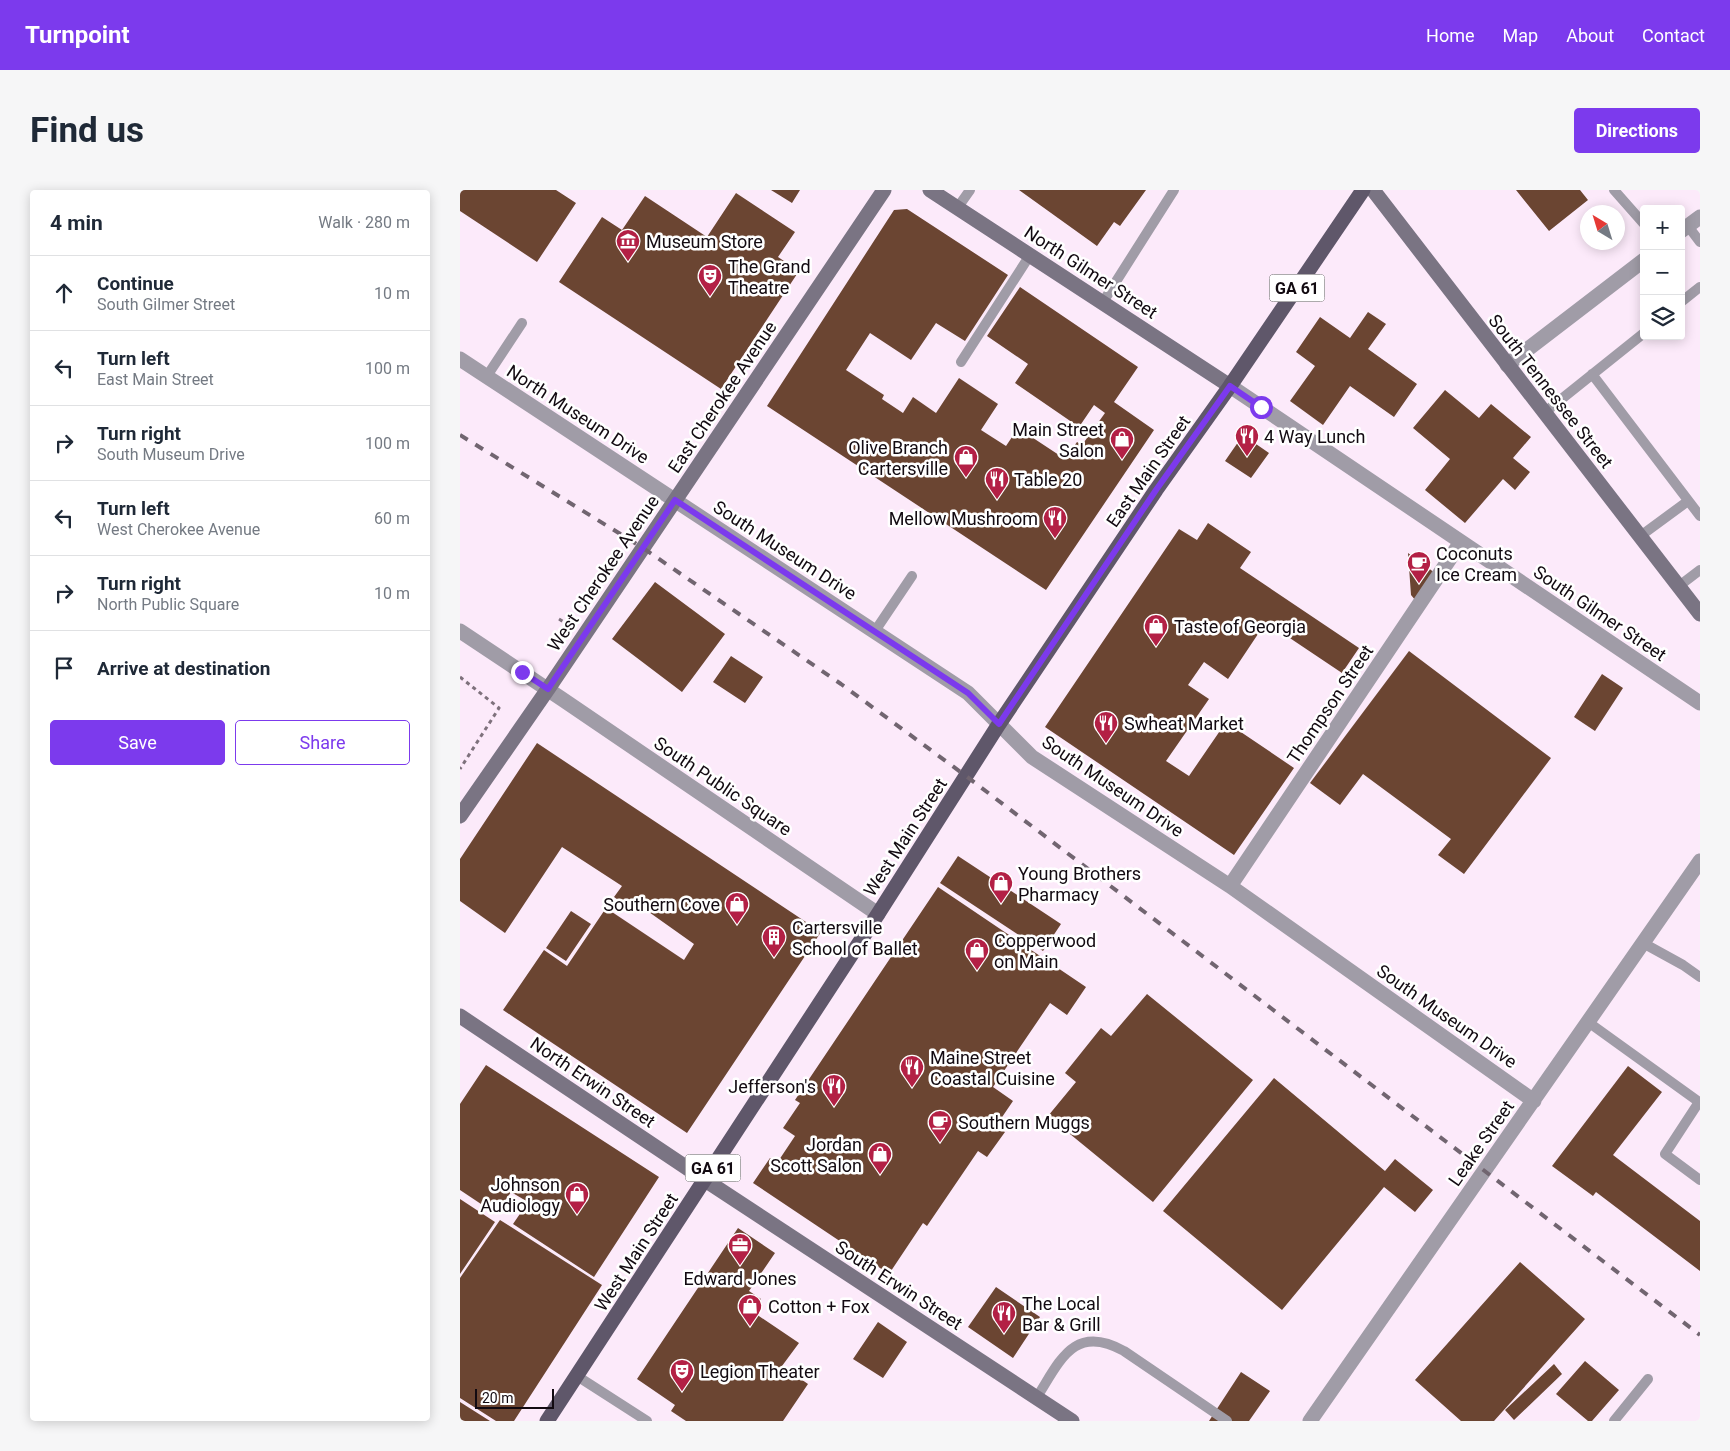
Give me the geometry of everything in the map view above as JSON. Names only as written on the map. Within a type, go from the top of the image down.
[{"type":"main road","name":"East Main Street","points":[[966,776],[1156,490],[1230,386],[1363,190]]},
{"type":"main road","name":"West Main Street","points":[[547,1421],[966,776]]},
{"type":"street","name":"East Cherokee Avenue","points":[[675,500],[884,190]]},
{"type":"street","name":"North Gilmer Street","points":[[930,190],[1230,386]]},
{"type":"street","name":"South Tennessee Street","points":[[1372,190],[1700,614]]},
{"type":"street","points":[[1685,228],[1700,217]]},
{"type":"street","points":[[1507,365],[1640,263]]},
{"type":"street","name":"North Museum Drive","points":[[460,359],[675,500]]},
{"type":"street","name":"South Gilmer Street","points":[[1230,386],[1700,703]]},
{"type":"street","name":"South Museum Drive","points":[[675,500],[968,693],[1032,757],[1230,886],[1534,1101]]},
{"type":"street","name":"West Cherokee Avenue","points":[[460,816],[675,500]]},
{"type":"street","name":"Thompson Street","points":[[1230,886],[1461,542]]},
{"type":"street","name":"South Public Square","points":[[460,631],[878,914]]},
{"type":"street","name":"Leake Street","points":[[1310,1421],[1700,862]]},
{"type":"street","name":"North Erwin Street","points":[[460,1016],[705,1180]]},
{"type":"street","name":"South Erwin Street","points":[[705,1180],[1072,1421]]},
{"type":"lane","points":[[958,207],[970,190]]},
{"type":"lane","points":[[1103,302],[1174,190]]},
{"type":"lane","points":[[1614,190],[1640,219]]},
{"type":"lane","points":[[1685,230],[1700,242]]},
{"type":"lane","points":[[960,362],[1030,255]]},
{"type":"lane","points":[[1685,299],[1700,287]]},
{"type":"lane","points":[[487,376],[522,323]]},
{"type":"lane","points":[[1544,413],[1640,336]]},
{"type":"lane","points":[[1592,374],[1700,516]]},
{"type":"lane","points":[[1640,537],[1688,501]]},
{"type":"lane","points":[[1679,586],[1700,570]]},
{"type":"lane","points":[[875,631],[912,576]]},
{"type":"lane","points":[[1643,943],[1683,965],[1700,977]]},
{"type":"lane","points":[[1588,1022],[1699,1102],[1665,1154],[1700,1180]]},
{"type":"lane","points":[[1036,1397],[1070,1350],[1080,1343],[1091,1340],[1101,1341],[1124,1351],[1227,1421]]},
{"type":"lane","points":[[577,1376],[647,1421]]},
{"type":"lane","points":[[1614,1421],[1648,1379]]},
{"type":"path","points":[[460,677],[499,708],[460,769]]},
{"type":"building","points":[[460,190],[556,190],[576,203],[537,262],[460,211]]},
{"type":"building","points":[[771,190],[800,190],[792,203]]},
{"type":"building","points":[[1019,190],[1146,190],[1120,226],[1114,222],[1097,246]]},
{"type":"building","points":[[1516,190],[1580,190],[1588,200],[1549,231]]},
{"type":"building","points":[[736,193],[795,232],[778,257],[799,271],[721,389],[559,282],[602,217],[622,230],[645,196],[707,237]]},
{"type":"building","points":[[907,209],[1008,275],[965,341],[936,323],[911,360],[870,333],[846,370],[884,395],[882,399],[903,413],[913,397],[936,413],[959,378],[998,404],[981,430],[1006,446],[1018,428],[1065,459],[1077,442],[1082,445],[1105,413],[1094,405],[1079,427],[1015,383],[1028,364],[987,336],[1020,287],[1138,367],[1114,402],[1154,430],[1046,590],[767,406],[894,210]]},
{"type":"building","points":[[1368,312],[1386,324],[1368,349],[1417,384],[1394,417],[1350,386],[1323,425],[1290,401],[1315,366],[1296,352],[1320,317],[1350,338]]},
{"type":"building","points":[[1445,390],[1479,418],[1491,404],[1531,437],[1513,458],[1530,472],[1515,490],[1503,479],[1465,523],[1425,490],[1450,459],[1413,428]]},
{"type":"building","name":"4 Way Lunch","points":[[1243,435],[1269,453],[1251,478],[1225,461]]},
{"type":"building","points":[[1208,523],[1251,552],[1240,568],[1359,648],[1342,673],[1266,622],[1228,679],[1204,662],[1188,685],[1209,699],[1166,761],[1189,776],[1226,722],[1294,768],[1234,855],[1045,727],[1179,529],[1197,540]]},
{"type":"building","name":"Coconuts Ice Cream","points":[[1408,553],[1435,573],[1416,601],[1411,595]]},
{"type":"building","points":[[655,582],[725,634],[682,692],[612,639]]},
{"type":"building","points":[[1409,651],[1551,758],[1464,874],[1438,855],[1451,839],[1363,774],[1340,805],[1310,783]]},
{"type":"building","points":[[731,656],[763,677],[745,703],[713,682]]},
{"type":"building","points":[[1602,674],[1623,688],[1595,731],[1574,717]]},
{"type":"building","points":[[537,743],[821,932],[687,1133],[503,1010],[544,950],[567,966],[606,908],[684,960],[694,944],[639,905],[635,912],[614,897],[622,886],[562,847],[505,933],[460,901],[460,859]]},
{"type":"building","name":"Young Brothers Pharmacy","points":[[958,856],[1061,924],[1043,951],[940,883]]},
{"type":"building","points":[[938,887],[1086,987],[1067,1015],[1050,1003],[993,1087],[1013,1101],[996,1126],[1005,1132],[987,1157],[978,1151],[927,1226],[923,1223],[889,1274],[753,1183],[770,1158],[777,1163],[795,1136],[783,1128],[800,1103],[795,1100]]},
{"type":"building","points":[[571,911],[591,924],[566,961],[546,948]]},
{"type":"building","points":[[1147,994],[1253,1080],[1153,1202],[1048,1116],[1076,1082],[1065,1073],[1101,1028],[1111,1036]]},
{"type":"building","points":[[486,1065],[659,1177],[594,1277],[513,1224],[528,1202],[511,1192],[496,1214],[460,1190],[460,1104]]},
{"type":"building","points":[[1628,1066],[1662,1092],[1613,1155],[1700,1221],[1700,1271],[1596,1192],[1593,1196],[1552,1166]]},
{"type":"building","points":[[1274,1078],[1385,1171],[1395,1159],[1433,1190],[1415,1212],[1384,1187],[1282,1310],[1163,1211]]},
{"type":"building","points":[[460,1199],[495,1222],[460,1274]]},
{"type":"building","points":[[500,1220],[602,1285],[514,1421],[496,1421],[460,1398],[460,1278]]},
{"type":"building","points":[[738,1228],[775,1253],[749,1291],[761,1299],[753,1312],[799,1343],[782,1366],[808,1384],[783,1421],[686,1421],[671,1411],[675,1405],[637,1379]]},
{"type":"building","points":[[1520,1262],[1585,1319],[1494,1421],[1461,1421],[1415,1380]]},
{"type":"building","points":[[996,1287],[1040,1317],[1013,1358],[968,1327]]},
{"type":"building","points":[[878,1322],[907,1342],[883,1378],[853,1359]]},
{"type":"building","points":[[1585,1361],[1619,1390],[1592,1421],[1588,1421],[1556,1394]]},
{"type":"building","points":[[1554,1364],[1562,1374],[1514,1420],[1505,1410]]},
{"type":"building","points":[[1241,1372],[1270,1391],[1249,1421],[1209,1421]]},
{"type":"building","points":[[460,1402],[490,1421],[460,1421]]},
{"type":"railway","points":[[460,435],[643,548],[841,684],[966,776],[1700,1335]]},
{"type":"place","name":"Museum Store","points":[[628,262]]},
{"type":"place","name":"The Grand Theatre","points":[[710,297]]},
{"type":"place","name":"4 Way Lunch","points":[[1247,457]]},
{"type":"place","name":"Main Street Salon","points":[[1122,460]]},
{"type":"place","name":"Olive Branch Cartersville","points":[[966,478]]},
{"type":"place","name":"Table 20","points":[[997,500]]},
{"type":"place","name":"Mellow Mushroom","points":[[1055,539]]},
{"type":"place","name":"Coconuts Ice Cream","points":[[1419,584]]},
{"type":"place","name":"Taste of Georgia","points":[[1156,647]]},
{"type":"place","name":"Swheat Market","points":[[1106,744]]},
{"type":"place","name":"Young Brothers Pharmacy","points":[[1001,904]]},
{"type":"place","name":"Southern Cove","points":[[737,925]]},
{"type":"place","name":"Cartersville School of Ballet","points":[[774,958]]},
{"type":"place","name":"Copperwood on Main","points":[[977,971]]},
{"type":"place","name":"Maine Street Coastal Cuisine","points":[[912,1088]]},
{"type":"place","name":"Jefferson's","points":[[834,1107]]},
{"type":"place","name":"Southern Muggs","points":[[940,1143]]},
{"type":"place","name":"Jordan Scott Salon","points":[[880,1175]]},
{"type":"place","name":"Johnson Audiology","points":[[577,1215]]},
{"type":"place","name":"Edward Jones","points":[[740,1266]]},
{"type":"place","name":"Cotton + Fox","points":[[750,1327]]},
{"type":"place","name":"The Local Bar & Grill","points":[[1004,1334]]},
{"type":"place","name":"Legion Theater","points":[[682,1392]]},
{"type":"route","points":[[522,672],[548,689],[675,500],[968,693],[999,724],[1156,490],[1230,386],[1261,407]]}]
